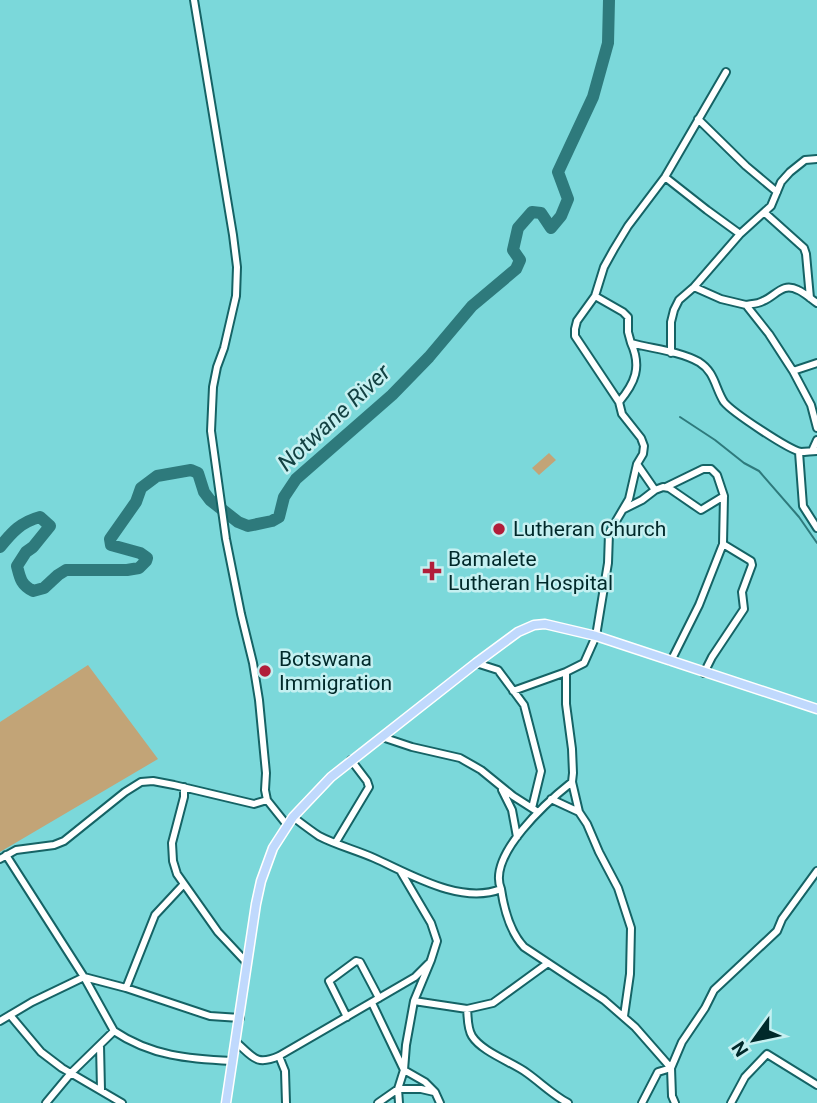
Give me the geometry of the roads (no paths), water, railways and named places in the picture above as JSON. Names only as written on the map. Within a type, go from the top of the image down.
[{"type":"main road","points":[[226,1103],[256,904],[272,848],[293,817],[331,776],[518,632],[534,625],[545,624],[596,636],[817,709]]},
{"type":"street","points":[[194,0],[237,267],[234,309],[213,387],[211,431],[226,539],[259,700],[267,800],[287,825]]},
{"type":"street","points":[[513,691],[583,663],[596,636],[610,533],[628,499],[644,446],[622,414],[619,402],[575,336],[575,329],[577,321],[595,296],[604,267],[614,249],[665,177],[726,72]]},
{"type":"street","points":[[698,119],[777,192]]},
{"type":"street","points":[[671,353],[670,337],[678,300],[694,287],[740,234],[765,213],[789,172],[806,160],[817,159]]},
{"type":"street","points":[[665,177],[740,234]]},
{"type":"street","points":[[765,213],[804,248],[810,298]]},
{"type":"street","points":[[806,254],[815,254]]},
{"type":"street","points":[[694,287],[746,306],[763,301],[779,289],[792,287],[817,303]]},
{"type":"street","points":[[595,296],[628,317],[628,332],[636,357],[635,379],[619,402]]},
{"type":"street","points":[[746,306],[769,334],[793,371],[811,405],[817,428]]},
{"type":"street","points":[[631,343],[698,362],[709,370],[724,402],[731,409],[799,452],[814,451],[817,440]]},
{"type":"street","points":[[793,371],[817,363]]},
{"type":"street","points":[[799,452],[803,506],[817,528]]},
{"type":"street","points":[[637,464],[655,490]]},
{"type":"street","points":[[624,509],[655,490],[703,469],[711,469],[717,475],[724,496],[723,544],[699,605],[671,661]]},
{"type":"street","points":[[666,487],[701,510],[724,496]]},
{"type":"street","points":[[704,673],[744,608],[742,592],[752,565],[751,561],[723,544]]},
{"type":"street","points":[[476,663],[498,670],[524,705],[541,771],[535,810]]},
{"type":"street","points":[[566,672],[566,704],[573,761],[572,782],[579,812],[618,888],[631,928],[630,974],[624,1016]]},
{"type":"street","points":[[382,737],[460,758],[481,770],[535,810]]},
{"type":"street","points":[[336,842],[369,788],[351,760]]},
{"type":"street","points":[[232,1061],[190,1059],[163,1054],[139,1046],[114,1031],[84,977],[3,857],[16,850],[64,841],[141,782],[153,781],[184,787],[254,804],[267,800]]},
{"type":"street","points":[[572,782],[535,810],[506,854],[498,872],[498,881],[514,935],[524,947],[624,1016],[671,1068]]},
{"type":"street","points":[[500,785],[512,810],[517,837]]},
{"type":"street","points":[[184,787],[172,843],[177,874],[218,932],[247,963]]},
{"type":"street","points":[[551,799],[579,812]]},
{"type":"street","points":[[293,817],[319,836],[445,888],[490,894],[501,889]]},
{"type":"street","points":[[675,1103],[672,1096],[671,1068],[682,1042],[714,990],[777,931],[782,919],[817,871]]},
{"type":"street","points":[[399,1103],[398,1089],[404,1070],[414,1001],[437,941],[431,923],[401,872]]},
{"type":"street","points":[[126,988],[155,915],[183,885]]},
{"type":"street","points":[[236,1042],[259,1061],[279,1056],[415,977],[431,960]]},
{"type":"street","points":[[347,1017],[330,981],[356,961],[360,962],[379,998]]},
{"type":"street","points":[[414,1001],[467,1009],[493,1003],[548,962]]},
{"type":"street","points":[[0,1021],[57,988],[84,977],[210,1016],[240,1018]]},
{"type":"street","points":[[372,1003],[404,1070],[425,1082],[435,1092],[440,1103]]},
{"type":"street","points":[[467,1009],[472,1038],[526,1072],[568,1103]]},
{"type":"street","points":[[0,1015],[10,1015]]},
{"type":"street","points":[[10,1015],[41,1052],[122,1103]]},
{"type":"street","points":[[46,1103],[71,1073],[114,1031]]},
{"type":"street","points":[[100,1045],[102,1090]]},
{"type":"street","points":[[731,1103],[745,1077],[767,1054],[817,1085]]},
{"type":"street","points":[[279,1056],[285,1071],[286,1103]]},
{"type":"street","points":[[642,1103],[658,1073],[671,1068]]},
{"type":"street","points":[[378,1103],[398,1089],[435,1092]]},
{"type":"waterway","name":"Notwane River","points":[[0,547],[17,528],[33,519],[40,517],[50,526],[17,566],[23,584],[33,591],[44,588],[66,570],[139,568],[147,558],[140,553],[111,545],[110,539],[136,502],[141,488],[157,476],[191,470],[198,473],[204,492],[210,500],[238,522],[248,526],[279,517],[284,497],[296,479],[392,395],[429,357],[472,306],[516,269],[520,260],[513,250],[518,228],[532,212],[541,213],[551,228],[561,216],[568,199],[558,172],[593,97],[608,43],[609,0]]},
{"type":"waterway","points":[[680,417],[759,471],[799,517],[817,543]]},
{"type":"place","name":"Lutheran Church","points":[[499,529]]},
{"type":"place","name":"Bamalete Lutheran Hospital","points":[[432,571]]},
{"type":"place","name":"Botswana Immigration","points":[[265,671]]}]
